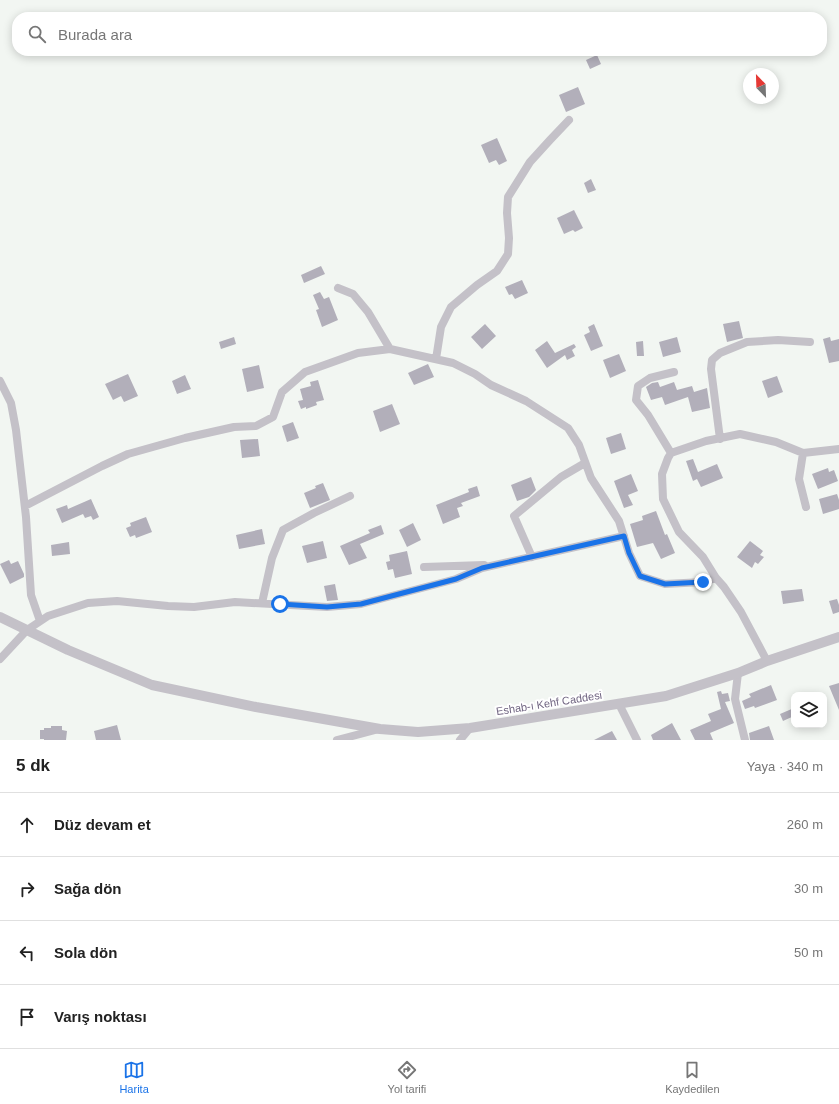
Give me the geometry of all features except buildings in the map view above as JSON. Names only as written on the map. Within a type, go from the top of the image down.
[{"type":"street","points":[[436,359],[441,327],[451,307],[477,285],[497,271],[508,254],[508,197],[530,162],[569,120]]},
{"type":"street","points":[[338,288],[353,294],[368,312],[390,349]]},
{"type":"street","points":[[720,439],[710,369],[712,360],[720,353],[747,342],[778,340],[810,342]]},
{"type":"street","points":[[25,506],[128,454],[185,438],[234,427],[256,426],[273,417],[282,392],[305,372],[358,353],[390,349],[453,363],[475,374],[491,385],[526,401],[568,428],[580,446],[591,478],[619,520],[629,553],[640,576],[665,584],[703,582],[716,578]]},
{"type":"street","points":[[671,452],[648,415],[636,400],[638,386],[650,378],[674,372]]},
{"type":"street","points":[[0,381],[11,403],[16,430],[25,506],[31,595],[40,621]]},
{"type":"street","points":[[768,661],[741,612],[724,587],[716,578],[703,557],[680,532],[663,499],[662,474],[671,452],[706,441],[740,434],[776,442],[803,453],[839,449]]},
{"type":"street","points":[[803,453],[799,479],[806,507]]},
{"type":"street","points":[[532,557],[514,516],[561,478],[586,463]]},
{"type":"street","points":[[262,603],[272,558],[283,530],[350,496]]},
{"type":"street","points":[[0,659],[27,630],[40,621],[48,616],[88,603],[117,600],[168,606],[194,607],[235,602],[327,607],[361,604],[456,579],[482,568],[624,536]]},
{"type":"street","points":[[424,567],[495,565]]},
{"type":"street","name":"Eshab-ı Kehf Caddesi","points":[[0,617],[68,650],[152,685],[256,707],[380,729],[418,732],[470,728],[666,696],[738,673],[768,661],[839,637]]},
{"type":"street","points":[[738,673],[735,700],[745,740]]},
{"type":"street","points":[[619,704],[637,740]]},
{"type":"street","points":[[460,740],[470,728]]},
{"type":"street","points":[[337,740],[380,729]]},
{"type":"route","points":[[280,604],[327,607],[361,604],[456,579],[482,568],[624,536],[629,553],[640,576],[665,584],[703,582]]}]
